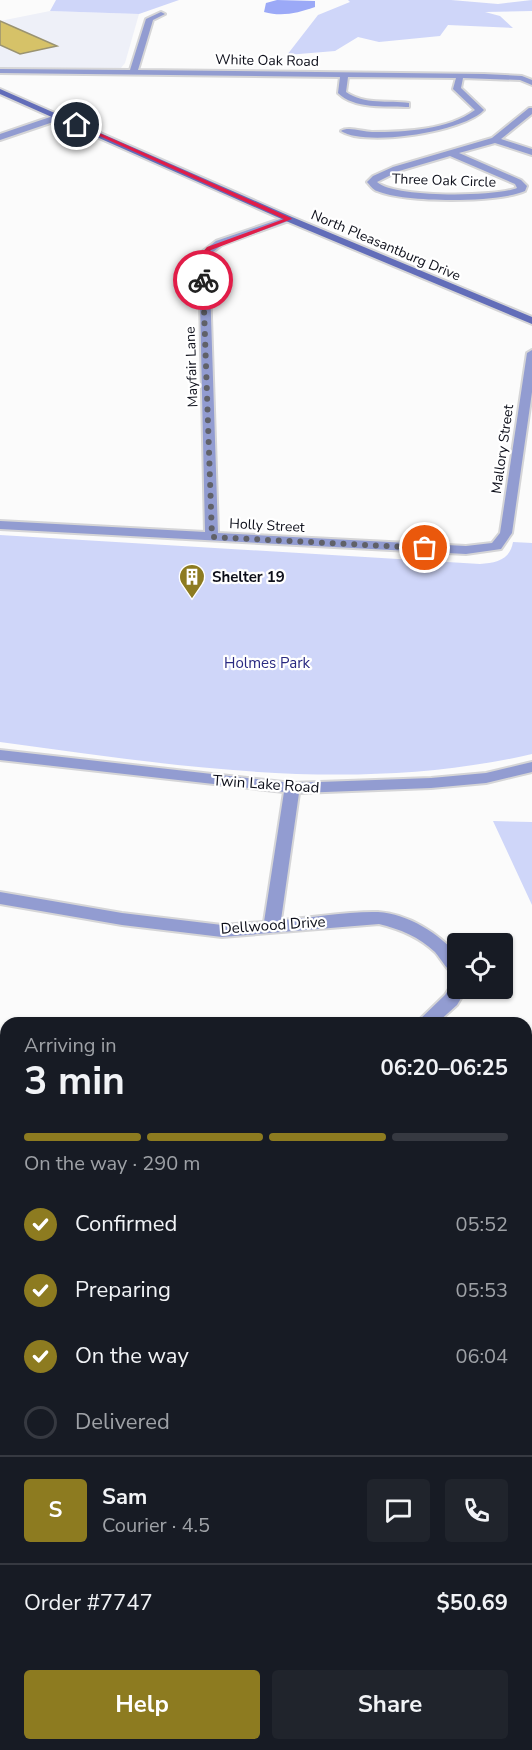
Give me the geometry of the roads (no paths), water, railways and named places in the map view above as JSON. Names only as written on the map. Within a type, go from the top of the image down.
[{"type":"main road","name":"North Pleasantburg Drive","points":[[0,92],[289,219],[532,321]]},
{"type":"street","points":[[133,72],[150,18],[160,14]]},
{"type":"street","name":"White Oak Road","points":[[0,71],[460,76],[522,78],[532,83]]},
{"type":"street","points":[[522,78],[531,72]]},
{"type":"street","points":[[344,74],[342,93],[346,97],[406,105]]},
{"type":"street","points":[[345,131],[365,134],[418,131],[450,125],[468,118],[480,110],[457,89],[460,76]]},
{"type":"street","name":"Three Oak Circle","points":[[451,153],[518,182],[523,188],[510,194],[485,197],[394,193],[379,189],[372,182],[374,178],[393,171],[451,153],[495,140],[532,110]]},
{"type":"street","points":[[0,137],[59,117]]},
{"type":"street","points":[[495,140],[532,153]]},
{"type":"street","name":"Mayfair Lane","points":[[212,537],[204,254],[219,243],[289,219]]},
{"type":"street","name":"Mallory Street","points":[[496,546],[506,533],[532,353]]},
{"type":"street","name":"Holly Street","points":[[0,525],[466,550],[496,546]]},
{"type":"street","name":"Twin Lake Road","points":[[0,755],[292,788],[431,783],[486,778],[532,767]]},
{"type":"street","points":[[272,927],[292,788]]},
{"type":"street","name":"Dellwood Drive","points":[[0,898],[222,931],[379,918],[401,923],[422,932],[447,953]]},
{"type":"street","points":[[432,1017],[452,999]]},
{"type":"water","points":[[277,0],[315,1],[315,7],[290,14],[264,12],[266,3]]},
{"type":"place","name":"Shelter 19","points":[[192,600]]},
{"type":"park label","name":"Holmes Park","points":[[267,663]]}]
